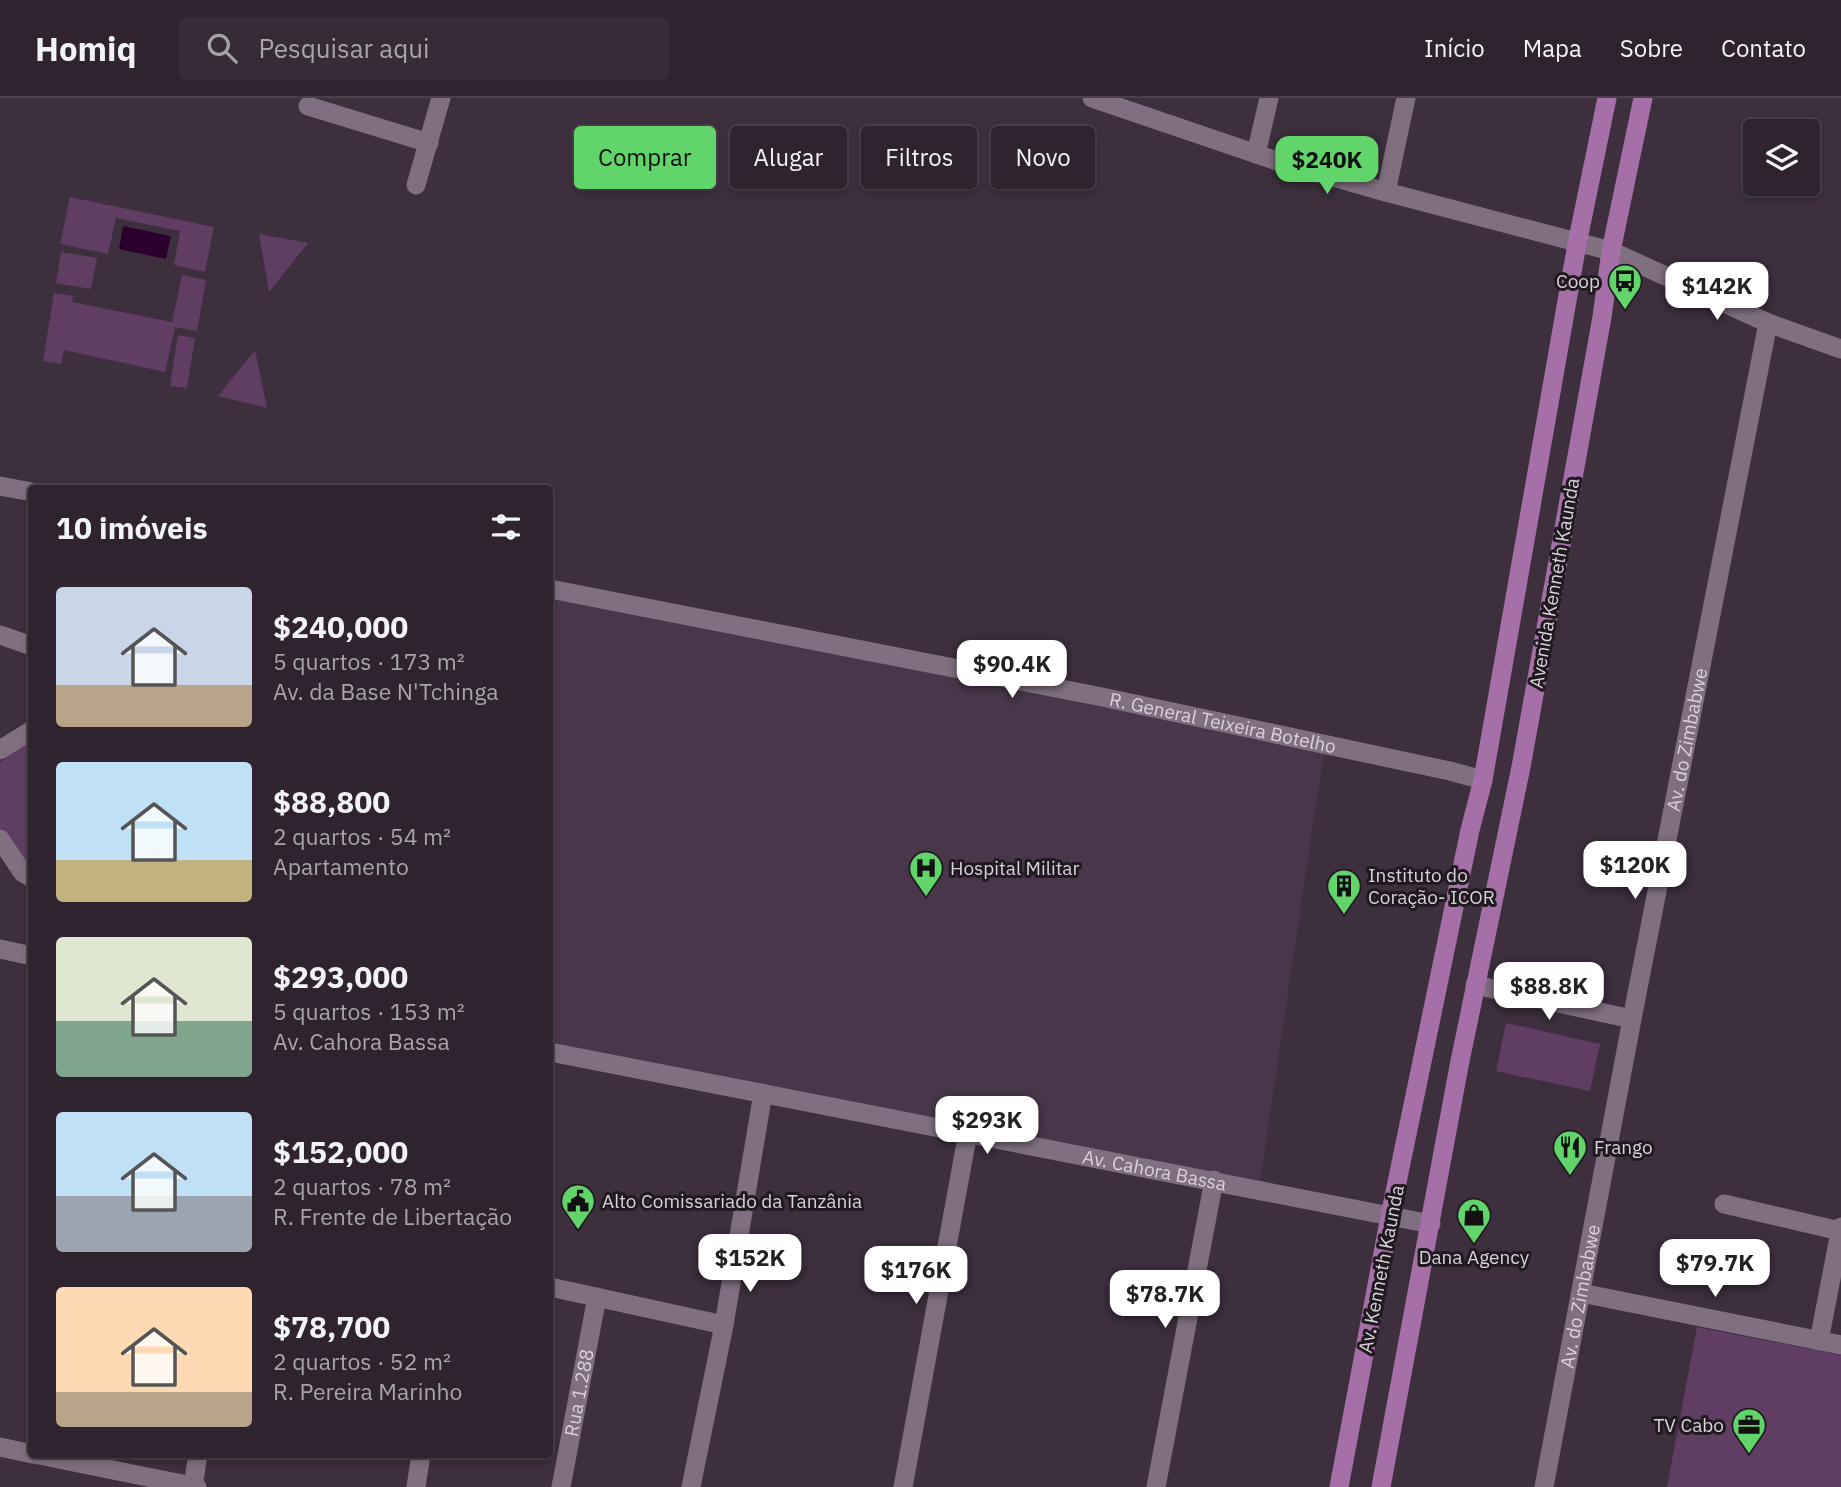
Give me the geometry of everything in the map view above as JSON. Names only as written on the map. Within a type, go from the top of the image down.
[{"type":"main road","name":"Avenida Kenneth Kaunda","points":[[1426,1051],[1469,830],[1483,780],[1577,244],[1607,98]]},
{"type":"main road","name":"Avenida Kenneth Kaunda","points":[[1459,1066],[1521,767],[1602,317],[1611,251],[1643,98]]},
{"type":"main road","name":"Av. Kenneth Kaunda","points":[[1339,1487],[1390,1216],[1426,1051]]},
{"type":"main road","name":"Av. Kenneth Kaunda","points":[[1381,1487],[1459,1066]]},
{"type":"street","points":[[416,186],[442,98]]},
{"type":"street","points":[[1092,98],[1256,154],[1386,192],[1611,251],[1768,323],[1841,349]]},
{"type":"street","points":[[1256,154],[1269,98]]},
{"type":"street","points":[[1386,192],[1406,98]]},
{"type":"street","points":[[308,106],[429,143]]},
{"type":"street","name":"Av. do Zimbabwe","points":[[1544,1487],[1768,323]]},
{"type":"street","points":[[0,486],[28,491]]},
{"type":"street","name":"R. General Teixeira Botelho","points":[[553,590],[1102,697],[1483,780]]},
{"type":"street","points":[[0,635],[28,645]]},
{"type":"street","points":[[0,750],[28,732]]},
{"type":"street","points":[[0,839],[23,873],[28,876]]},
{"type":"street","points":[[0,949],[28,955]]},
{"type":"street","points":[[1475,985],[1632,1019]]},
{"type":"street","name":"Av. Cahora Bassa","points":[[553,1053],[1431,1224]]},
{"type":"street","points":[[691,1487],[724,1325],[763,1093]]},
{"type":"street","points":[[903,1487],[968,1132]]},
{"type":"street","points":[[1156,1487],[1214,1180]]},
{"type":"street","points":[[1724,1204],[1841,1229],[1819,1341]]},
{"type":"street","points":[[553,1288],[724,1325]]},
{"type":"street","points":[[1581,1293],[1841,1345]]},
{"type":"street","name":"Rua 1.288","points":[[561,1487],[597,1297]]},
{"type":"street","points":[[0,1447],[28,1453]]},
{"type":"street","points":[[53,1458],[194,1487],[198,1458]]},
{"type":"street","points":[[416,1487],[420,1458]]},
{"type":"shaded area","points":[[70,197],[214,227],[205,272],[174,265],[180,231],[116,218],[108,254],[60,244]]},
{"type":"shaded area","points":[[123,226],[171,236],[166,259],[119,249]]},
{"type":"shaded area","points":[[259,234],[308,243],[269,292]]},
{"type":"shaded area","points":[[61,252],[97,258],[91,289],[56,283]]},
{"type":"shaded area","points":[[182,275],[206,280],[197,331],[175,327],[165,372],[64,350],[61,364],[43,361],[54,293],[73,296],[72,302],[172,322]]},
{"type":"shaded area","points":[[178,335],[195,338],[187,388],[170,386]]},
{"type":"shaded area","points":[[255,350],[267,408],[218,396]]},
{"type":"shaded area","name":"Hospital Militar","points":[[553,593],[1324,751],[1260,1181],[553,1045]]},
{"type":"shaded area","points":[[28,743],[28,871],[0,829],[0,762]]},
{"type":"shaded area","points":[[1506,1023],[1600,1044],[1590,1091],[1496,1071]]},
{"type":"shaded area","points":[[1697,1327],[1841,1355],[1841,1487],[1667,1487]]},
{"type":"place","name":"Coop","points":[[1625,311]]},
{"type":"place","name":"Hospital Militar","points":[[926,898]]},
{"type":"place","name":"Instituto do Coração- ICOR","points":[[1344,916]]},
{"type":"place","name":"Frango","points":[[1570,1177]]},
{"type":"place","name":"Alto Comissariado da Tanzânia","points":[[578,1231]]},
{"type":"place","name":"Dana Agency","points":[[1474,1245]]},
{"type":"place","name":"TV Cabo","points":[[1749,1455]]}]
